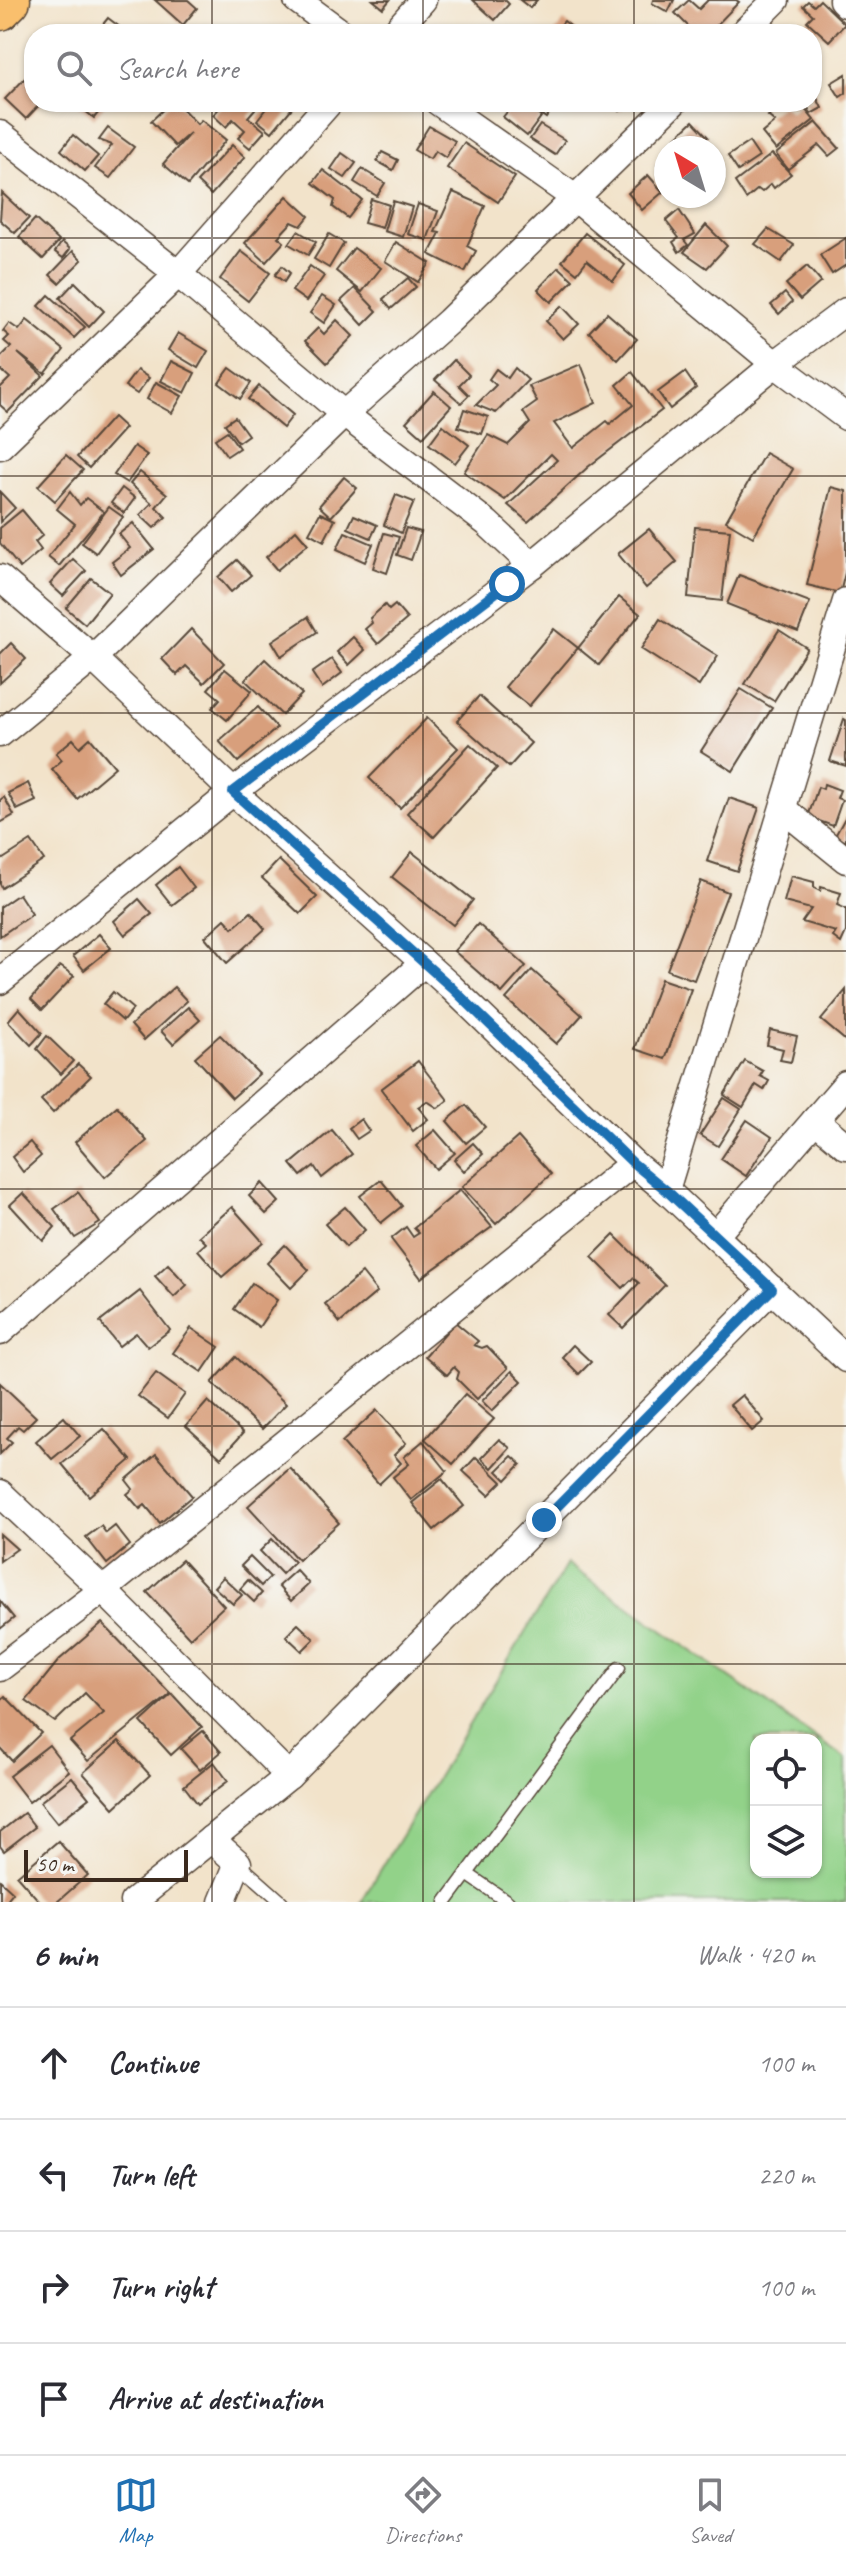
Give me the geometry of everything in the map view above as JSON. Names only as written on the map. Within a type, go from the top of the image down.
[{"type":"main road","points":[[0,9],[9,0]]},
{"type":"street","points":[[297,0],[329,24]]},
{"type":"street","points":[[402,24],[423,0]]},
{"type":"street","points":[[752,24],[776,0]]},
{"type":"street","points":[[0,446],[178,274],[321,112]]},
{"type":"street","points":[[452,112],[575,198],[775,364],[846,417]]},
{"type":"street","points":[[0,734],[93,658],[344,414],[449,321],[664,112]]},
{"type":"street","points":[[0,134],[178,274],[344,414],[487,523],[532,565]]},
{"type":"street","points":[[0,981],[233,792],[532,565],[775,364],[846,311]]},
{"type":"street","points":[[0,578],[93,658],[233,792],[424,963],[633,1163],[666,1190],[846,1359]]},
{"type":"street","points":[[666,1190],[783,809],[837,667],[846,601]]},
{"type":"street","points":[[783,809],[846,860]]},
{"type":"street","points":[[0,1332],[424,963]]},
{"type":"street","points":[[715,1236],[846,1084]]},
{"type":"street","points":[[815,1120],[846,1146]]},
{"type":"street","points":[[0,1668],[103,1590],[633,1163]]},
{"type":"street","points":[[133,1902],[289,1776],[772,1289]]},
{"type":"street","points":[[0,1493],[103,1590],[289,1776]]},
{"type":"street","points":[[211,1839],[238,1863],[222,1902]]},
{"type":"lane","points":[[446,1902],[619,1668]]},
{"type":"lane","points":[[238,1863],[282,1902]]},
{"type":"lane","points":[[467,1874],[508,1902]]},
{"type":"green space","points":[[567,1564],[810,1734],[750,1734],[750,1878],[822,1878],[822,1742],[846,1759],[846,1902],[361,1902]]},
{"type":"building","points":[[155,0],[188,0],[197,8],[182,24]]},
{"type":"building","points":[[373,0],[390,0],[383,8]]},
{"type":"building","points":[[473,0],[505,0],[509,4],[495,20]]},
{"type":"building","points":[[520,0],[537,0],[530,8]]},
{"type":"building","points":[[653,0],[674,0],[668,12],[652,3]]},
{"type":"building","points":[[689,0],[699,9],[708,0],[739,2],[718,24],[686,24],[675,13]]},
{"type":"building","points":[[820,0],[845,24],[829,41],[822,35],[822,24],[807,21],[813,15],[803,6],[808,1],[814,6]]},
{"type":"building","points":[[846,74],[846,93],[840,97],[831,83]]},
{"type":"building","points":[[24,79],[24,112],[33,112],[26,119],[5,99]]},
{"type":"building","points":[[160,112],[186,112],[197,124],[201,120],[226,140],[188,185],[163,164],[190,133],[175,146],[151,121]]},
{"type":"building","points":[[216,112],[252,112],[248,117],[265,131],[250,148],[238,138],[245,130],[233,119],[226,127],[213,115]]},
{"type":"building","points":[[263,112],[289,112],[272,132],[257,120]]},
{"type":"building","points":[[507,112],[534,112],[541,117],[527,136],[503,117]]},
{"type":"building","points":[[773,112],[808,112],[814,120],[776,150],[762,133],[775,122],[768,116]]},
{"type":"building","points":[[693,121],[707,136],[677,136]]},
{"type":"building","points":[[816,122],[839,148],[829,156],[819,145],[788,169],[776,154]]},
{"type":"building","points":[[540,125],[565,140],[555,155],[530,139]]},
{"type":"building","points":[[429,126],[455,141],[446,158],[435,151],[430,159],[414,150]]},
{"type":"building","points":[[108,128],[134,147],[110,178],[95,168],[112,145],[99,140]]},
{"type":"building","points":[[73,135],[98,156],[85,171],[61,150]]},
{"type":"building","points":[[749,142],[759,157],[738,171],[728,156]]},
{"type":"building","points":[[464,143],[515,177],[498,202],[447,168]]},
{"type":"building","points":[[232,145],[245,157],[211,195],[197,182]]},
{"type":"building","points":[[382,152],[398,160],[393,170],[377,161]]},
{"type":"building","points":[[342,153],[356,163],[345,178],[331,169]]},
{"type":"building","points":[[772,154],[791,174],[774,188],[771,184],[762,192],[758,189],[746,199],[735,182]]},
{"type":"building","points":[[362,169],[385,183],[377,196],[354,182]]},
{"type":"building","points":[[323,170],[362,200],[348,218],[333,207],[335,200],[313,183]]},
{"type":"building","points":[[648,175],[654,182],[654,200],[642,210],[628,193]]},
{"type":"building","points":[[453,192],[485,206],[467,246],[476,251],[465,272],[429,254],[440,233],[435,232]]},
{"type":"building","points":[[2,193],[29,218],[15,233],[0,220]]},
{"type":"building","points":[[287,196],[309,216],[301,226],[292,222],[278,237],[284,242],[266,262],[245,243]]},
{"type":"building","points":[[371,199],[389,205],[382,228],[364,223]]},
{"type":"building","points":[[393,201],[412,207],[403,237],[384,231]]},
{"type":"building","points":[[418,204],[438,211],[427,240],[408,234]]},
{"type":"building","points":[[679,210],[695,234],[684,240],[688,245],[679,252],[673,242],[679,238],[666,221]]},
{"type":"building","points":[[35,219],[59,241],[43,259],[19,237]]},
{"type":"building","points":[[706,225],[727,246],[707,268],[684,252]]},
{"type":"building","points":[[768,229],[794,245],[781,262],[755,244]]},
{"type":"building","points":[[298,231],[316,242],[308,255],[289,244]]},
{"type":"building","points":[[585,233],[625,265],[613,281],[587,260],[577,273],[562,261]]},
{"type":"building","points":[[329,234],[344,243],[329,268],[314,259]]},
{"type":"building","points":[[846,238],[846,265],[832,274],[820,255]]},
{"type":"building","points":[[62,242],[70,249],[63,258],[55,252]]},
{"type":"building","points":[[396,242],[430,263],[418,282],[385,261]]},
{"type":"building","points":[[354,248],[381,268],[362,292],[336,271]]},
{"type":"building","points":[[73,251],[82,260],[59,283],[50,275]]},
{"type":"building","points":[[241,251],[270,273],[248,301],[220,279]]},
{"type":"building","points":[[282,266],[290,273],[284,282],[275,275]]},
{"type":"building","points":[[310,266],[324,276],[306,301],[292,291]]},
{"type":"building","points":[[807,266],[821,282],[800,300],[786,284]]},
{"type":"building","points":[[559,267],[573,280],[551,302],[538,289]]},
{"type":"building","points":[[408,278],[416,287],[391,309],[383,299]]},
{"type":"building","points":[[75,282],[104,311],[89,327],[60,298]]},
{"type":"building","points":[[355,288],[377,311],[363,325],[341,301]]},
{"type":"building","points":[[785,293],[792,302],[779,314],[771,305]]},
{"type":"building","points":[[49,295],[85,327],[74,338],[39,306]]},
{"type":"building","points":[[322,296],[336,305],[324,323],[310,313]]},
{"type":"building","points":[[562,306],[579,324],[563,339],[546,321]]},
{"type":"building","points":[[607,313],[637,339],[618,360],[589,332]]},
{"type":"building","points":[[27,320],[64,350],[45,374],[18,353],[43,376],[8,412],[0,405],[0,388],[10,378],[0,369],[0,358],[11,347],[4,341],[9,336],[3,331],[9,323],[19,330]]},
{"type":"building","points":[[337,320],[353,336],[327,363],[305,341],[318,328],[324,334]]},
{"type":"building","points":[[178,333],[208,351],[198,368],[168,350]]},
{"type":"building","points":[[454,360],[469,375],[459,385],[469,395],[461,403],[435,380]]},
{"type":"building","points":[[171,361],[195,373],[185,393],[161,381]]},
{"type":"building","points":[[581,364],[596,403],[554,423],[573,448],[633,405],[617,385],[632,372],[662,410],[588,467],[528,522],[508,505],[557,460],[551,454],[505,500],[464,472],[488,435],[508,445],[530,423],[523,412],[537,402],[529,386]]},
{"type":"building","points":[[230,368],[251,383],[240,399],[219,383]]},
{"type":"building","points":[[515,368],[528,380],[496,413],[476,405],[496,385],[489,379],[496,369],[508,378]]},
{"type":"building","points":[[137,370],[149,378],[137,394],[125,386]]},
{"type":"building","points":[[685,372],[696,388],[670,409],[658,392]]},
{"type":"building","points":[[156,382],[182,396],[172,413],[147,399]]},
{"type":"building","points":[[259,386],[293,415],[283,428],[248,399]]},
{"type":"building","points":[[434,391],[451,406],[423,437],[406,422]]},
{"type":"building","points":[[464,409],[488,417],[482,434],[458,427]]},
{"type":"building","points":[[113,417],[125,428],[89,468],[77,457]]},
{"type":"building","points":[[235,417],[248,435],[238,442],[225,424]]},
{"type":"building","points":[[443,425],[469,445],[455,463],[429,444]]},
{"type":"building","points":[[227,431],[239,448],[227,456],[215,439]]},
{"type":"building","points":[[134,446],[147,455],[127,483],[114,475]]},
{"type":"building","points":[[765,453],[793,469],[753,537],[726,521]]},
{"type":"building","points":[[66,455],[83,470],[55,501],[38,486]]},
{"type":"building","points":[[140,472],[167,494],[156,507],[166,517],[154,528],[140,515],[152,503],[130,484]]},
{"type":"building","points":[[344,477],[357,488],[331,517],[319,506]]},
{"type":"building","points":[[831,487],[846,491],[846,569],[840,593],[807,585]]},
{"type":"building","points":[[122,488],[135,498],[124,513],[111,503]]},
{"type":"building","points":[[0,492],[15,508],[0,522]]},
{"type":"building","points":[[70,492],[80,505],[86,498],[104,512],[59,566],[48,557],[75,524],[57,509]]},
{"type":"building","points":[[396,495],[414,502],[401,533],[384,525]]},
{"type":"building","points":[[109,507],[123,517],[96,553],[82,543]]},
{"type":"building","points":[[22,510],[43,535],[35,542],[41,550],[20,568],[0,543],[0,528]]},
{"type":"building","points":[[320,513],[335,520],[324,541],[309,533]]},
{"type":"building","points":[[354,515],[377,525],[371,538],[348,528]]},
{"type":"building","points":[[133,523],[154,549],[121,575],[112,562],[130,548],[119,534]]},
{"type":"building","points":[[695,527],[730,530],[722,601],[688,597]]},
{"type":"building","points":[[406,528],[421,532],[411,560],[397,555]]},
{"type":"building","points":[[649,529],[677,562],[646,588],[618,554]]},
{"type":"building","points":[[296,530],[308,544],[277,570],[266,557]]},
{"type":"building","points":[[345,532],[373,544],[365,562],[337,549]]},
{"type":"building","points":[[384,533],[399,537],[387,573],[373,568]]},
{"type":"building","points":[[73,559],[86,571],[63,596],[50,584]]},
{"type":"building","points":[[237,560],[251,575],[231,592],[218,577]]},
{"type":"building","points":[[739,575],[810,602],[798,632],[727,604]]},
{"type":"building","points":[[91,578],[110,593],[85,624],[66,608]]},
{"type":"building","points":[[619,597],[640,614],[599,665],[578,648]]},
{"type":"building","points":[[385,605],[389,610],[395,605],[407,619],[378,644],[365,629],[372,623],[370,618]]},
{"type":"building","points":[[308,617],[317,632],[281,656],[272,641]]},
{"type":"building","points":[[660,619],[718,656],[699,686],[641,649]]},
{"type":"building","points":[[191,629],[224,663],[204,683],[186,666],[177,675],[162,659]]},
{"type":"building","points":[[554,629],[578,648],[529,706],[505,687]]},
{"type":"building","points":[[779,630],[807,648],[774,701],[745,684]]},
{"type":"building","points":[[353,637],[365,650],[349,665],[337,652]]},
{"type":"building","points":[[11,643],[26,659],[0,683],[0,654]]},
{"type":"building","points":[[265,659],[302,694],[282,715],[245,680]]},
{"type":"building","points":[[332,659],[342,673],[322,688],[312,673]]},
{"type":"building","points":[[225,669],[252,691],[227,720],[212,708],[220,699],[208,689]]},
{"type":"building","points":[[741,689],[772,708],[733,771],[701,751]]},
{"type":"building","points":[[479,696],[531,743],[509,767],[457,721]]},
{"type":"building","points":[[258,707],[277,728],[238,762],[219,741]]},
{"type":"building","points":[[427,718],[458,748],[400,808],[369,778]]},
{"type":"building","points":[[846,720],[846,766],[830,761]]},
{"type":"building","points":[[90,738],[115,767],[77,799],[52,769],[62,760],[56,753],[73,739],[80,747]]},
{"type":"building","points":[[470,744],[497,768],[434,837],[407,813]]},
{"type":"building","points":[[28,783],[36,801],[17,810],[8,793]]},
{"type":"building","points":[[824,784],[840,790],[837,798],[842,800],[833,826],[808,817],[818,787],[823,789]]},
{"type":"building","points":[[4,797],[14,815],[0,823],[0,800]]},
{"type":"building","points":[[729,798],[759,808],[737,871],[707,861]]},
{"type":"building","points":[[846,816],[846,842],[835,836]]},
{"type":"building","points":[[31,841],[44,860],[2,888],[0,861]]},
{"type":"building","points":[[412,852],[473,900],[453,925],[392,877]]},
{"type":"building","points":[[279,860],[317,897],[300,914],[262,878]]},
{"type":"building","points":[[178,867],[194,888],[172,905],[156,885]]},
{"type":"building","points":[[791,876],[814,882],[814,888],[820,891],[821,887],[841,893],[837,905],[846,909],[846,932],[841,943],[833,937],[836,932],[802,922],[811,909],[784,902]]},
{"type":"building","points":[[701,881],[728,892],[694,980],[667,970]]},
{"type":"building","points":[[19,894],[32,914],[0,936],[0,907]]},
{"type":"building","points":[[139,899],[152,914],[125,935],[114,921]]},
{"type":"building","points":[[251,912],[265,929],[227,963],[205,937],[225,919],[233,928]]},
{"type":"building","points":[[478,924],[526,966],[502,993],[454,951]]},
{"type":"building","points":[[99,934],[111,948],[84,970],[73,956]]},
{"type":"building","points":[[60,966],[74,976],[42,1010],[31,999]]},
{"type":"building","points":[[532,970],[582,1015],[556,1044],[506,999]]},
{"type":"building","points":[[661,979],[691,989],[665,1059],[635,1049]]},
{"type":"building","points":[[174,987],[187,1001],[144,1040],[131,1025]]},
{"type":"building","points":[[846,990],[846,1041],[821,1020]]},
{"type":"building","points":[[113,992],[133,1009],[123,1021],[103,1004]]},
{"type":"building","points":[[188,1007],[200,1020],[173,1044],[161,1031]]},
{"type":"building","points":[[19,1008],[42,1033],[31,1045],[8,1021]]},
{"type":"building","points":[[770,1030],[797,1036],[791,1062],[780,1060],[783,1049],[767,1045]]},
{"type":"building","points":[[220,1035],[259,1074],[232,1098],[195,1057]]},
{"type":"building","points":[[47,1036],[73,1061],[61,1074],[37,1049]]},
{"type":"building","points":[[418,1061],[448,1100],[438,1108],[427,1101],[418,1107],[428,1119],[413,1131],[381,1089]]},
{"type":"building","points":[[745,1061],[763,1071],[760,1076],[769,1081],[764,1090],[756,1085],[743,1107],[724,1095]]},
{"type":"building","points":[[78,1064],[91,1076],[53,1113],[41,1100]]},
{"type":"building","points":[[724,1098],[741,1109],[718,1146],[700,1135]]},
{"type":"building","points":[[466,1105],[485,1127],[466,1143],[447,1121]]},
{"type":"building","points":[[117,1106],[147,1141],[105,1177],[75,1142]]},
{"type":"building","points":[[361,1119],[369,1131],[357,1139],[349,1128]]},
{"type":"building","points":[[747,1120],[772,1137],[746,1176],[721,1159]]},
{"type":"building","points":[[332,1130],[352,1154],[322,1178],[314,1166],[301,1176],[291,1164]]},
{"type":"building","points":[[435,1130],[455,1153],[436,1169],[416,1146]]},
{"type":"building","points":[[518,1137],[551,1174],[496,1224],[462,1187]]},
{"type":"building","points":[[30,1142],[41,1156],[23,1172],[12,1157]]},
{"type":"building","points":[[473,1143],[483,1154],[464,1171],[454,1160]]},
{"type":"building","points":[[381,1180],[402,1206],[381,1223],[360,1196]]},
{"type":"building","points":[[262,1183],[279,1202],[266,1214],[249,1196]]},
{"type":"building","points":[[460,1190],[492,1227],[421,1278],[391,1239],[406,1227],[413,1237],[419,1233],[414,1228]]},
{"type":"building","points":[[78,1192],[100,1223],[75,1238],[54,1209]]},
{"type":"building","points":[[23,1193],[55,1227],[43,1241],[10,1205]]},
{"type":"building","points":[[232,1207],[263,1242],[222,1277],[198,1250],[206,1243],[199,1236]]},
{"type":"building","points":[[345,1207],[365,1230],[346,1247],[325,1224]]},
{"type":"building","points":[[614,1235],[665,1285],[623,1328],[609,1315],[639,1283],[633,1278],[623,1288],[592,1257]]},
{"type":"building","points":[[285,1245],[309,1270],[291,1288],[267,1263]]},
{"type":"building","points":[[168,1264],[187,1285],[174,1297],[155,1276]]},
{"type":"building","points":[[362,1273],[377,1292],[340,1323],[325,1304]]},
{"type":"building","points":[[252,1283],[277,1300],[259,1327],[234,1309]]},
{"type":"building","points":[[140,1291],[170,1330],[148,1347],[136,1333],[119,1346],[100,1322]]},
{"type":"building","points":[[455,1322],[478,1341],[474,1345],[487,1346],[508,1368],[477,1399],[457,1379],[459,1372],[454,1367],[447,1375],[425,1356]]},
{"type":"building","points":[[191,1328],[219,1347],[202,1372],[173,1353]]},
{"type":"building","points":[[573,1345],[591,1362],[579,1374],[562,1357]]},
{"type":"building","points":[[236,1357],[286,1404],[262,1429],[212,1383]]},
{"type":"building","points":[[512,1371],[522,1381],[492,1411],[482,1401]]},
{"type":"building","points":[[156,1373],[185,1394],[168,1418],[138,1396]]},
{"type":"building","points":[[0,1383],[36,1417],[23,1430],[18,1426],[7,1438],[12,1442],[0,1454]]},
{"type":"building","points":[[465,1394],[494,1419],[453,1464],[425,1439]]},
{"type":"building","points":[[742,1395],[764,1421],[752,1431],[730,1405]]},
{"type":"building","points":[[208,1401],[243,1433],[221,1458],[186,1426]]},
{"type":"building","points":[[377,1410],[406,1443],[394,1455],[401,1463],[379,1484],[342,1442]]},
{"type":"building","points":[[64,1417],[80,1436],[52,1459],[36,1441]]},
{"type":"building","points":[[104,1429],[131,1460],[89,1496],[62,1464]]},
{"type":"building","points":[[499,1439],[510,1448],[492,1468],[481,1458]]},
{"type":"building","points":[[423,1441],[447,1471],[411,1500],[393,1477],[409,1464],[404,1457]]},
{"type":"building","points":[[156,1454],[192,1496],[160,1523],[145,1505],[140,1509],[127,1494],[133,1489],[126,1480]]},
{"type":"building","points":[[512,1456],[521,1464],[506,1480],[497,1471]]},
{"type":"building","points":[[476,1457],[502,1482],[489,1495],[463,1471]]},
{"type":"building","points":[[290,1468],[339,1523],[298,1560],[248,1506]]},
{"type":"building","points":[[442,1479],[464,1506],[434,1530],[412,1503]]},
{"type":"building","points":[[101,1526],[106,1533],[115,1526],[130,1545],[107,1564],[86,1537]]},
{"type":"building","points":[[0,1534],[17,1549],[0,1561]]},
{"type":"building","points":[[272,1539],[294,1562],[282,1574],[260,1551]]},
{"type":"building","points":[[250,1557],[270,1577],[261,1586],[241,1566]]},
{"type":"building","points":[[182,1560],[224,1606],[190,1638],[147,1592]]},
{"type":"building","points":[[296,1570],[309,1584],[291,1601],[278,1586]]},
{"type":"building","points":[[223,1577],[242,1595],[233,1604],[214,1587]]},
{"type":"building","points":[[248,1580],[262,1593],[254,1602],[240,1589]]},
{"type":"building","points":[[0,1601],[14,1618],[0,1629]]},
{"type":"building","points":[[102,1623],[171,1694],[88,1761],[70,1741],[104,1713],[85,1693],[55,1722],[26,1701],[59,1660]]},
{"type":"building","points":[[298,1624],[314,1639],[302,1651],[286,1636]]},
{"type":"building","points":[[172,1694],[202,1727],[171,1755],[141,1722]]},
{"type":"building","points":[[5,1696],[41,1733],[12,1761],[0,1748],[0,1701]]},
{"type":"building","points":[[203,1731],[221,1752],[200,1770],[181,1749]]},
{"type":"building","points":[[119,1741],[150,1775],[114,1808],[83,1773]]},
{"type":"building","points":[[49,1745],[69,1771],[29,1802],[9,1776]]},
{"type":"building","points":[[214,1762],[228,1781],[198,1804],[184,1786]]},
{"type":"building","points":[[72,1777],[89,1798],[57,1823],[40,1802]]},
{"type":"building","points":[[24,1813],[35,1827],[4,1851],[0,1846],[0,1832]]},
{"type":"building","points":[[58,1841],[88,1875],[57,1902],[40,1902],[17,1876]]},
{"type":"building","points":[[0,1880],[13,1892],[5,1902],[0,1902]]},
{"type":"route","points":[[507,584],[233,792],[451,987],[633,1163],[772,1289],[544,1520]]}]
